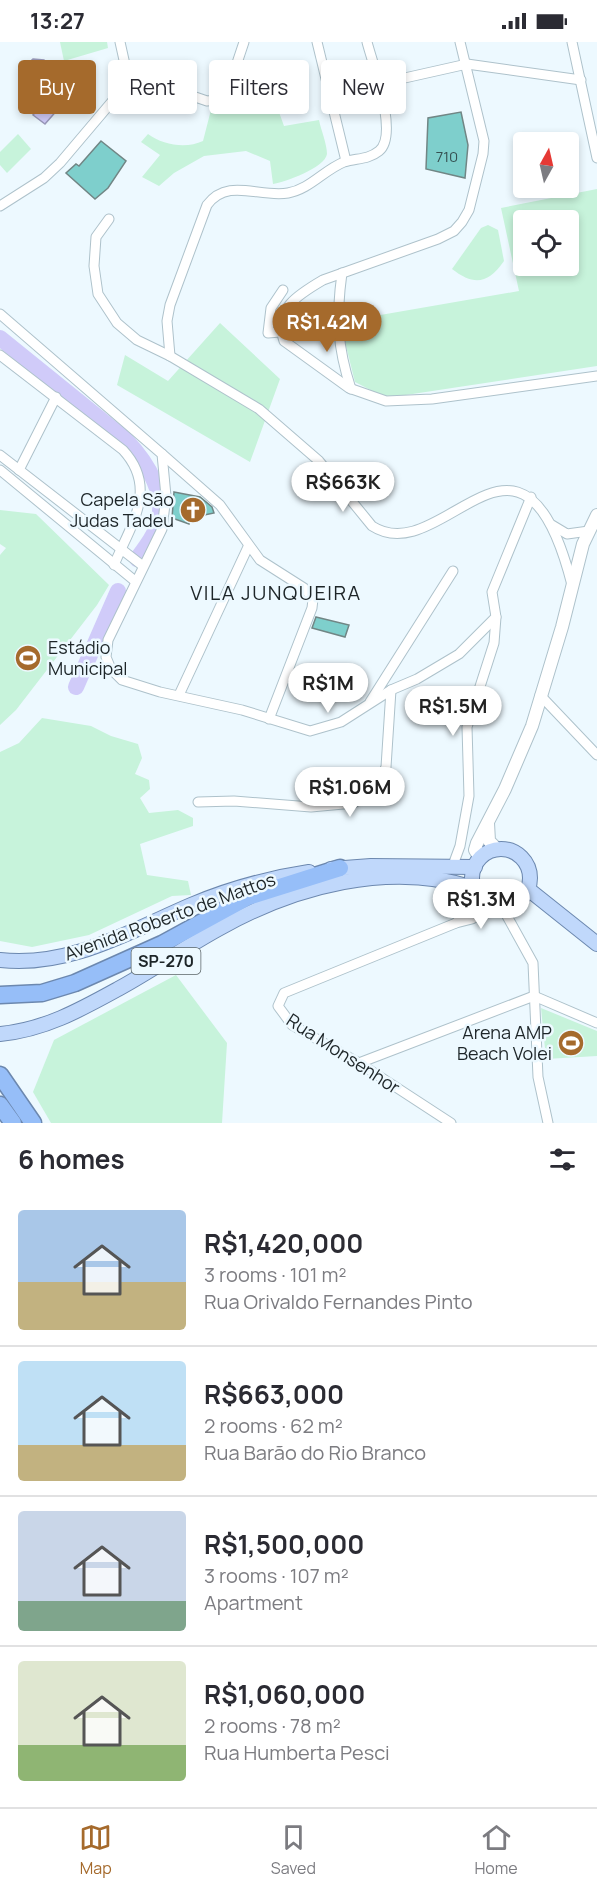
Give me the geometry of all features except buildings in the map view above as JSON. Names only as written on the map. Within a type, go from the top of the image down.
[{"type":"highway","points":[[0,995],[42,993],[75,983],[153,949],[248,897],[340,868]]},
{"type":"highway","points":[[0,1075],[33,1123]]},
{"type":"highway","points":[[0,1105],[13,1123]]},
{"type":"main road","points":[[498,850],[508,850],[524,861],[530,879],[528,889],[522,898],[498,907],[476,892],[478,863],[498,850]]},
{"type":"main road","name":"SP-270","points":[[340,868],[478,863]]},
{"type":"main road","name":"Avenida Roberto de Mattos","points":[[4,963],[59,957],[104,944],[192,905],[257,882],[286,875],[340,868]]},
{"type":"main road","name":"Avenida Roberto de Mattos","points":[[0,1034],[62,1020],[256,909],[331,883],[411,877],[452,881],[476,892]]},
{"type":"main road","points":[[528,889],[597,944]]},
{"type":"street","points":[[120,42],[124,60]]},
{"type":"street","points":[[197,97],[217,100],[229,87],[244,42]]},
{"type":"street","points":[[317,42],[346,161]]},
{"type":"street","points":[[367,42],[372,60]]},
{"type":"street","points":[[460,42],[484,141],[468,210],[462,222],[453,231],[323,280],[292,301],[285,310],[280,332],[284,341],[351,389],[369,397],[404,402],[597,376]]},
{"type":"street","points":[[572,42],[597,158]]},
{"type":"street","points":[[406,78],[467,64],[580,80]]},
{"type":"street","points":[[0,206],[44,178],[60,163],[108,106]]},
{"type":"street","points":[[170,356],[167,321],[170,305],[207,205],[214,196],[221,191],[236,189],[286,193],[300,190],[346,161],[369,157],[380,151],[386,142],[388,125],[385,114]]},
{"type":"street","points":[[109,219],[99,230],[95,241],[94,266],[98,294],[117,323],[137,340],[170,356],[259,409],[319,461],[360,513],[378,530],[406,533],[499,491],[510,489],[531,497],[551,524],[573,586]]},
{"type":"street","points":[[342,273],[337,312],[338,340],[351,389]]},
{"type":"street","points":[[280,332],[268,333],[271,308],[283,290]]},
{"type":"street","points":[[0,314],[220,505],[260,560],[304,588],[313,599],[312,609],[269,719]]},
{"type":"street","points":[[0,355],[123,450],[139,476],[141,489],[134,526],[114,566]]},
{"type":"street","points":[[19,470],[56,397]]},
{"type":"street","points":[[162,454],[166,513],[162,529],[108,640],[106,657],[111,669],[122,680],[143,688],[242,710],[310,731],[332,727],[391,690],[417,679],[459,654],[496,617]]},
{"type":"street","points":[[0,455],[120,551],[143,566]]},
{"type":"street","points":[[0,470],[135,581]]},
{"type":"street","points":[[453,865],[460,846],[469,796],[467,727],[494,643],[496,617],[492,592],[531,497]]},
{"type":"street","points":[[478,863],[475,850],[506,789],[532,726],[589,531],[597,515]]},
{"type":"street","points":[[551,524],[567,534],[589,531]]},
{"type":"street","points":[[179,695],[248,546]]},
{"type":"street","points":[[369,704],[453,571]]},
{"type":"street","points":[[198,802],[234,801],[311,807],[354,803],[377,785],[386,767],[391,690]]},
{"type":"street","points":[[540,695],[597,755]]},
{"type":"street","points":[[488,822],[489,841],[498,850]]},
{"type":"street","points":[[456,923],[476,892]]},
{"type":"street","points":[[498,907],[533,963],[538,1077],[548,1123]]},
{"type":"street","name":"Rua Monsenhor","points":[[451,1123],[292,1024],[282,1015],[278,1006],[284,993],[498,907]]},
{"type":"street","points":[[359,1064],[534,996],[597,1023]]},
{"type":"green space","points":[[60,42],[107,42],[108,48],[64,60]]},
{"type":"green space","points":[[210,114],[280,114],[284,126],[319,120],[327,154],[325,159],[304,174],[273,184],[270,161],[246,151],[204,156],[174,173],[159,186],[142,177],[160,155],[141,142],[148,134],[175,145],[189,145],[203,141]]},
{"type":"green space","points":[[18,134],[31,149],[7,173],[0,165],[0,152]]},
{"type":"green space","points":[[597,189],[597,366],[386,398],[355,382],[340,322],[519,291],[516,276],[579,276],[579,210],[513,210],[513,263],[501,208],[552,198],[579,198],[579,193]]},
{"type":"green space","points":[[488,225],[498,230],[504,261],[486,278],[474,280],[467,278],[452,269],[481,228]]},
{"type":"green space","points":[[220,323],[280,379],[250,462],[117,385],[125,355],[168,381]]},
{"type":"green space","name":"Estádio Municipal","points":[[0,510],[36,514],[109,585],[97,605],[16,710],[0,725],[0,555],[6,548],[0,544]]},
{"type":"green space","points":[[42,718],[91,726],[111,736],[138,744],[142,758],[135,774],[149,780],[150,789],[140,798],[149,813],[178,810],[193,818],[193,826],[140,844],[147,875],[188,881],[191,895],[172,896],[89,935],[32,947],[0,941],[0,752],[19,743]]},
{"type":"green space","points":[[176,975],[227,1043],[222,1123],[51,1123],[33,1092],[54,1040]]},
{"type":"green space","name":"Arena AMP Beach Volei","points":[[541,1008],[597,1031],[597,1056],[546,1059]]},
{"type":"shaded area","points":[[34,114],[54,114],[45,124]]},
{"type":"waterway","points":[[0,338],[125,439],[141,458],[154,481],[160,506],[155,531],[137,559]]},
{"type":"waterway","points":[[76,687],[118,591]]},
{"type":"place","name":"Capela São Judas Tadeu","points":[[193,510]]},
{"type":"place","name":"Estádio Municipal","points":[[28,658]]},
{"type":"place","name":"Arena AMP Beach Volei","points":[[571,1043]]},
{"type":"district","name":"VILA JUNQUEIRA","points":[[276,593]]}]
